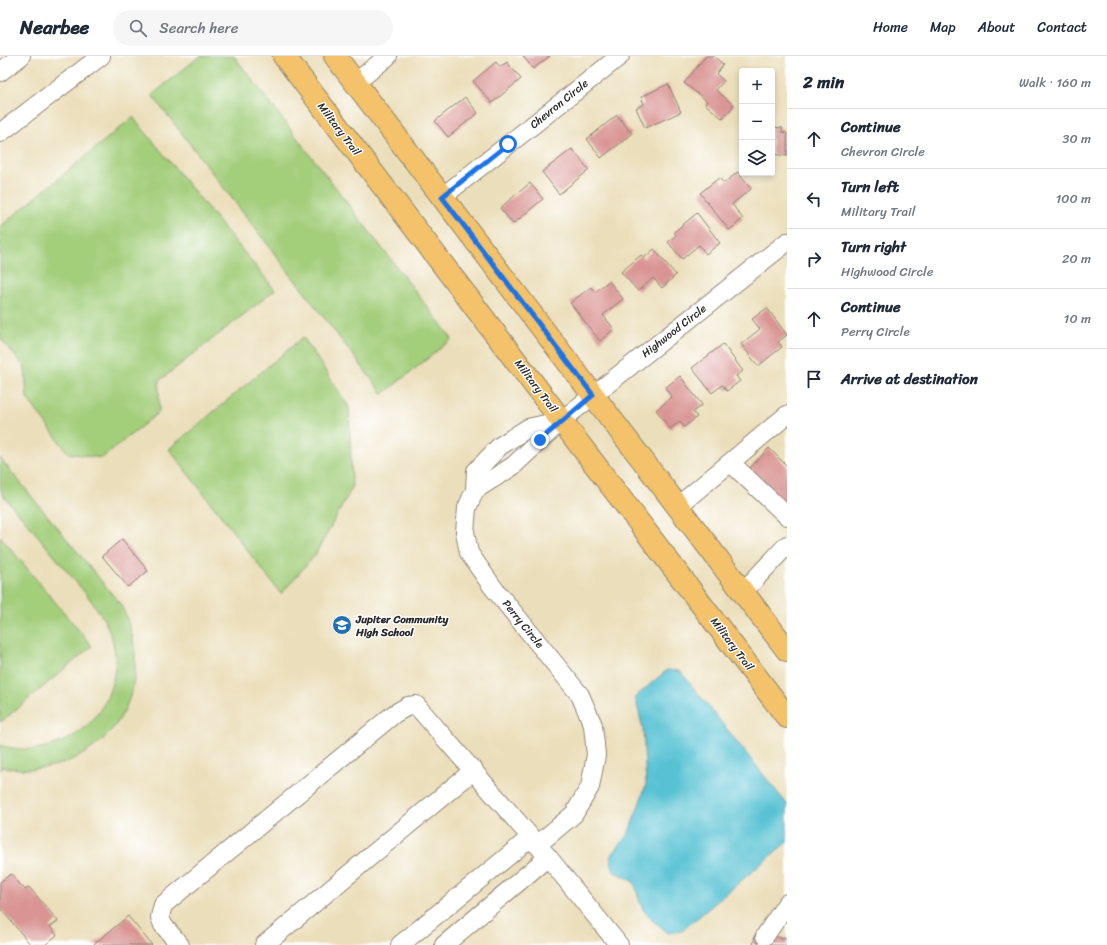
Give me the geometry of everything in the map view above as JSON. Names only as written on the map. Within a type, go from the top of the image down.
[{"type":"main road","name":"Military Trail","points":[[284,56],[787,717]]},
{"type":"main road","points":[[334,56],[787,650]]},
{"type":"street","points":[[0,72],[21,56]]},
{"type":"street","points":[[0,133],[101,56]]},
{"type":"street","points":[[355,83],[388,56]]},
{"type":"street","name":"Chevron Circle","points":[[442,197],[620,56]]},
{"type":"street","name":"Highwood Circle","points":[[562,420],[787,242]]},
{"type":"street","points":[[678,506],[787,415]]},
{"type":"street","name":"Perry Circle","points":[[444,945],[538,847],[574,814],[590,787],[596,755],[593,725],[580,695],[492,586],[469,553],[465,532],[467,508],[475,490],[476,471],[500,446],[528,428],[562,420]]},
{"type":"street","points":[[731,463],[787,516]]},
{"type":"street","points":[[743,592],[787,545]]},
{"type":"street","points":[[180,945],[161,921],[160,917],[164,905],[394,714],[408,706],[416,705],[474,770],[619,945]]},
{"type":"street","points":[[264,945],[474,770]]},
{"type":"street","name":"Perry Circle","points":[[400,945],[538,847]]},
{"type":"street","points":[[765,936],[787,903]]},
{"type":"green space","points":[[200,56],[234,56],[452,339],[383,394],[152,95]]},
{"type":"green space","points":[[133,117],[275,290],[159,381],[159,412],[102,458],[68,453],[27,398],[25,367],[0,338],[0,227]]},
{"type":"green space","points":[[303,337],[349,407],[352,488],[315,555],[281,594],[169,449]]},
{"type":"green space","points":[[0,458],[121,605],[133,638],[135,671],[129,700],[115,726],[94,747],[67,762],[36,769],[1,767],[2,769],[0,771],[0,745],[18,749],[36,749],[62,742],[77,734],[94,718],[107,697],[114,672],[115,656],[113,641],[108,627],[91,601],[3,495],[1,491]]},
{"type":"green space","points":[[0,536],[92,646],[1,722],[0,721]]},
{"type":"water","points":[[667,670],[680,671],[787,804],[787,842],[682,931],[668,933],[645,912],[640,902],[636,887],[630,879],[614,872],[610,857],[628,835],[646,785],[643,729],[635,697]]},
{"type":"building","points":[[523,56],[550,56],[533,69]]},
{"type":"building","points":[[706,56],[713,56],[723,64],[716,74],[724,81],[716,90],[734,105],[723,119],[705,104],[707,101],[684,83]]},
{"type":"building","points":[[496,62],[500,67],[507,62],[521,79],[492,103],[473,81]]},
{"type":"building","points":[[668,84],[681,112],[645,128],[636,108],[644,104],[641,97]]},
{"type":"building","points":[[465,97],[478,113],[448,137],[435,121]]},
{"type":"building","points":[[617,115],[632,134],[601,158],[587,139]]},
{"type":"building","points":[[775,127],[783,128],[782,132],[787,133],[787,156],[775,154]]},
{"type":"building","points":[[572,149],[589,170],[559,194],[542,172]]},
{"type":"building","points":[[738,172],[739,176],[741,176],[751,189],[732,204],[743,219],[729,230],[700,193],[719,178],[724,183]]},
{"type":"building","points":[[530,183],[543,199],[513,224],[500,208]]},
{"type":"building","points":[[697,213],[720,243],[706,254],[699,245],[682,259],[668,242],[676,235],[674,232]]},
{"type":"building","points":[[654,249],[676,275],[662,288],[653,278],[638,291],[621,272],[641,255],[644,258]]},
{"type":"building","points":[[609,281],[623,299],[603,315],[614,329],[600,341],[570,303],[591,287],[595,292]]},
{"type":"building","points":[[767,308],[787,335],[778,342],[782,347],[758,366],[741,344],[760,329],[752,319]]},
{"type":"building","points":[[723,344],[743,371],[736,376],[740,381],[727,391],[722,385],[712,393],[692,368]]},
{"type":"building","points":[[680,376],[702,405],[693,412],[697,417],[684,427],[680,421],[670,429],[656,410],[672,397],[665,388]]},
{"type":"building","points":[[769,448],[787,466],[787,506],[749,469]]},
{"type":"building","points":[[122,539],[148,571],[128,587],[102,556]]},
{"type":"building","points":[[11,874],[25,890],[29,887],[58,921],[50,927],[57,935],[45,945],[31,945],[0,908],[0,882]]},
{"type":"building","points":[[128,916],[152,945],[93,945]]},
{"type":"building","points":[[755,935],[787,938],[787,945],[753,945]]},
{"type":"place","name":"Jupiter Community High School","points":[[342,625]]},
{"type":"route","points":[[508,144],[442,197],[593,395],[540,440]]}]
